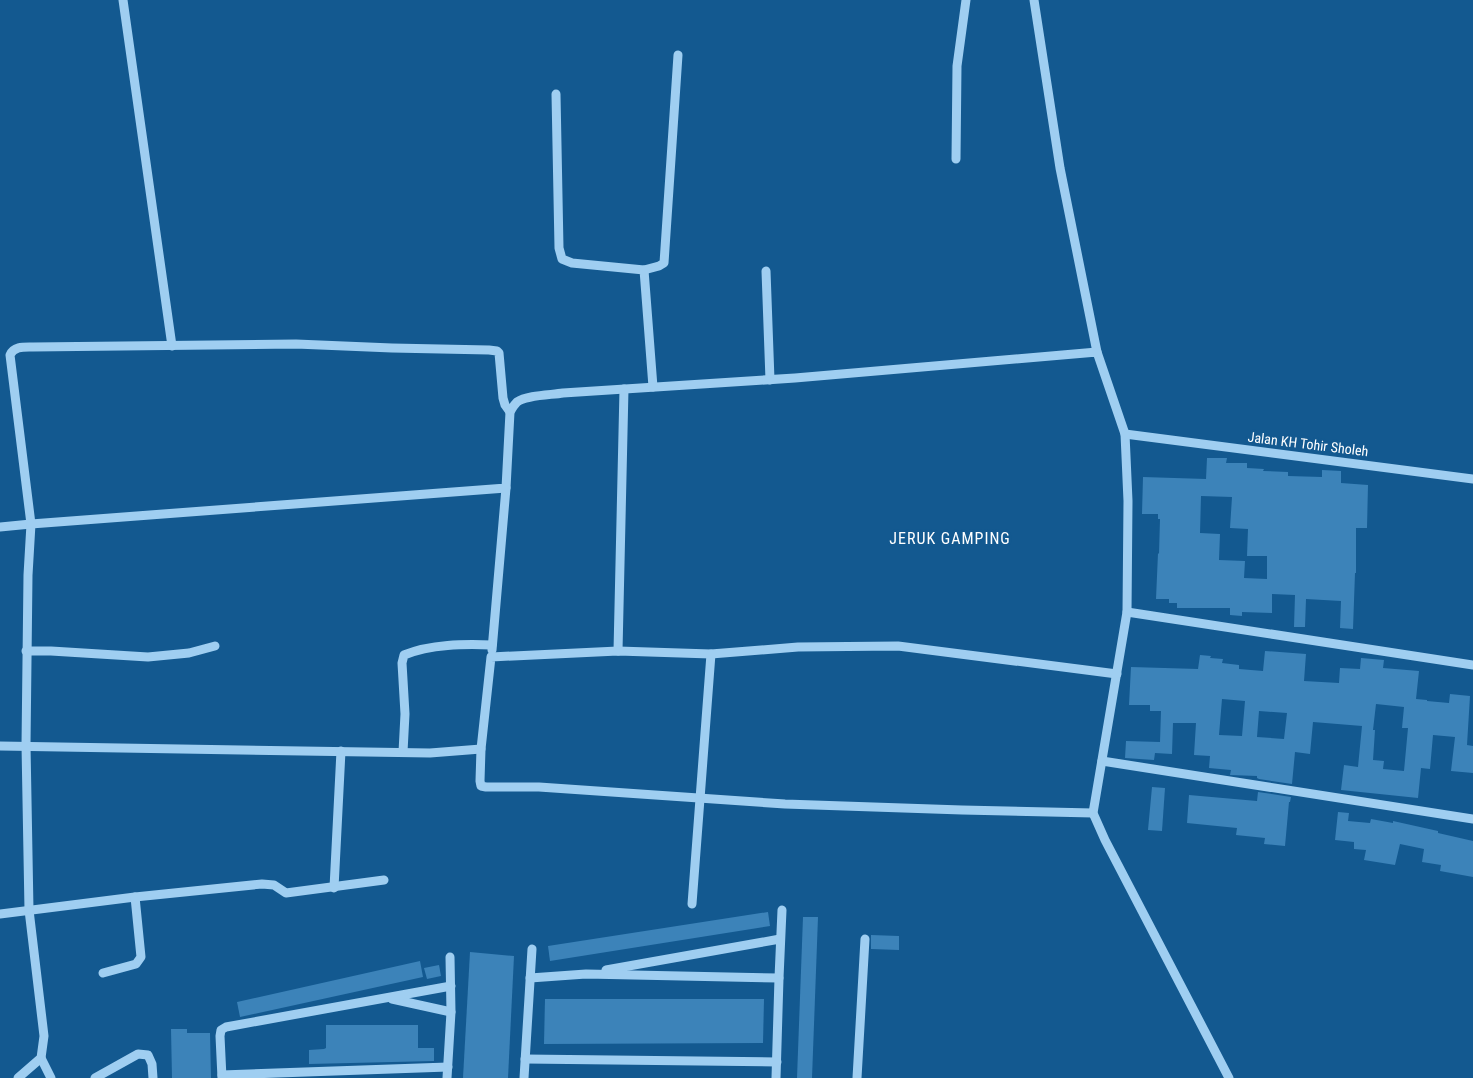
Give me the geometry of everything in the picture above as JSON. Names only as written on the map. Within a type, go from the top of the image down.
[{"type":"street","points":[[124,0],[172,346]]},
{"type":"street","points":[[956,159],[957,66],[966,0]]},
{"type":"street","points":[[1034,0],[1060,168],[1097,352],[1126,434],[1129,613],[1117,674],[1104,762],[1093,813],[1105,840],[1229,1078]]},
{"type":"street","points":[[556,94],[559,248],[562,259],[572,263],[644,270],[659,266],[664,263],[678,55]]},
{"type":"street","points":[[644,270],[653,387]]},
{"type":"street","points":[[766,271],[770,380]]},
{"type":"street","points":[[51,1078],[41,1058],[44,1036],[29,910],[26,650],[31,524],[10,355],[12,351],[16,348],[33,346],[296,344],[489,350],[499,353],[503,398],[510,412]]},
{"type":"street","points":[[1093,813],[794,804],[539,787],[486,787],[481,786],[480,781],[481,748],[506,488],[510,412],[515,403],[535,397],[563,393],[770,380],[1097,352]]},
{"type":"street","points":[[618,651],[624,389]]},
{"type":"street","name":"Jalan KH Tohir Sholeh","points":[[1126,434],[1473,479]]},
{"type":"street","points":[[0,527],[506,488]]},
{"type":"street","points":[[1129,613],[1473,665]]},
{"type":"street","points":[[402,752],[405,714],[402,664],[404,655],[458,644],[492,645]]},
{"type":"street","points":[[26,650],[148,657],[189,653],[216,646]]},
{"type":"street","points":[[491,657],[618,651],[711,654],[798,647],[898,646],[1117,674]]},
{"type":"street","points":[[692,904],[711,654]]},
{"type":"street","points":[[0,746],[430,753],[481,748]]},
{"type":"street","points":[[334,888],[341,751]]},
{"type":"street","points":[[1104,762],[1473,819]]},
{"type":"street","points":[[0,914],[269,884],[274,885],[286,894],[384,880]]},
{"type":"street","points":[[103,974],[136,964],[141,957],[135,898]]},
{"type":"street","points":[[776,1078],[782,910]]},
{"type":"street","points":[[586,974],[780,939]]},
{"type":"street","points":[[857,1078],[866,939]]},
{"type":"street","points":[[524,1078],[532,949]]},
{"type":"street","points":[[447,1078],[450,957]]},
{"type":"street","points":[[530,978],[586,974],[779,978]]},
{"type":"street","points":[[448,1067],[222,1076],[220,1036],[221,1030],[226,1027],[450,986]]},
{"type":"street","points":[[386,998],[450,1012]]},
{"type":"street","points":[[95,1078],[138,1054],[148,1055],[152,1064],[153,1078]]},
{"type":"street","points":[[18,1078],[41,1058]]},
{"type":"street","points":[[525,1059],[777,1062]]},
{"type":"building","points":[[1207,458],[1227,458],[1226,463],[1247,463],[1247,468],[1288,472],[1288,476],[1322,477],[1322,470],[1341,471],[1341,483],[1368,485],[1367,528],[1356,528],[1353,629],[1340,628],[1341,601],[1306,599],[1305,627],[1294,627],[1295,595],[1272,594],[1272,613],[1242,612],[1242,616],[1230,615],[1230,608],[1177,608],[1177,603],[1169,603],[1169,599],[1156,599],[1160,519],[1158,519],[1158,514],[1142,514],[1143,477],[1206,479]],"holes":[[[1201,496],[1232,497],[1230,528],[1248,529],[1247,556],[1267,556],[1267,579],[1244,578],[1245,561],[1219,560],[1220,534],[1200,533]]]},
{"type":"building","points":[[1265,651],[1306,654],[1304,681],[1339,683],[1340,668],[1360,669],[1361,658],[1384,660],[1383,668],[1419,671],[1416,699],[1449,703],[1450,694],[1470,696],[1467,745],[1473,746],[1473,773],[1451,771],[1455,737],[1433,735],[1430,769],[1421,768],[1418,798],[1341,790],[1344,765],[1358,767],[1362,726],[1313,722],[1310,754],[1295,752],[1292,784],[1259,779],[1257,776],[1230,775],[1231,770],[1209,768],[1210,756],[1194,755],[1196,723],[1173,723],[1172,754],[1155,753],[1154,760],[1125,758],[1126,741],[1160,742],[1161,711],[1150,711],[1150,705],[1129,705],[1131,667],[1198,669],[1200,655],[1223,659],[1222,663],[1239,665],[1239,669],[1263,671]],"holes":[[[1222,699],[1245,701],[1242,736],[1219,735]],[[1376,704],[1404,707],[1402,728],[1408,728],[1404,771],[1383,769],[1384,761],[1373,760],[1375,730],[1373,730]],[[1259,711],[1287,713],[1284,739],[1257,737]]]},
{"type":"building","points":[[1152,787],[1165,788],[1162,831],[1148,830]]},
{"type":"building","points":[[1258,792],[1291,797],[1285,846],[1264,844],[1265,838],[1236,835],[1237,828],[1187,823],[1189,795],[1257,801]]},
{"type":"building","points":[[1338,812],[1349,813],[1348,821],[1370,823],[1371,819],[1393,823],[1393,821],[1473,841],[1473,877],[1440,871],[1441,865],[1422,862],[1424,849],[1400,844],[1395,865],[1364,860],[1366,850],[1354,849],[1354,842],[1335,840]]},
{"type":"building","points":[[768,912],[770,926],[550,961],[548,946]]},
{"type":"building","points":[[803,917],[818,917],[812,1078],[797,1078]]},
{"type":"building","points":[[871,935],[899,936],[899,950],[871,949]]},
{"type":"building","points":[[470,952],[514,956],[508,1078],[463,1078]]},
{"type":"building","points":[[420,961],[423,977],[240,1017],[237,1002]]},
{"type":"building","points":[[439,965],[441,976],[427,979],[424,968]]},
{"type":"building","points":[[545,999],[764,999],[763,1043],[544,1044]]},
{"type":"building","points":[[326,1025],[418,1025],[418,1048],[434,1048],[434,1061],[309,1064],[309,1050],[326,1048]]},
{"type":"building","points":[[171,1029],[187,1029],[187,1033],[210,1033],[211,1078],[172,1078]]},
{"type":"district","name":"JERUK GAMPING","points":[[950,538]]}]
